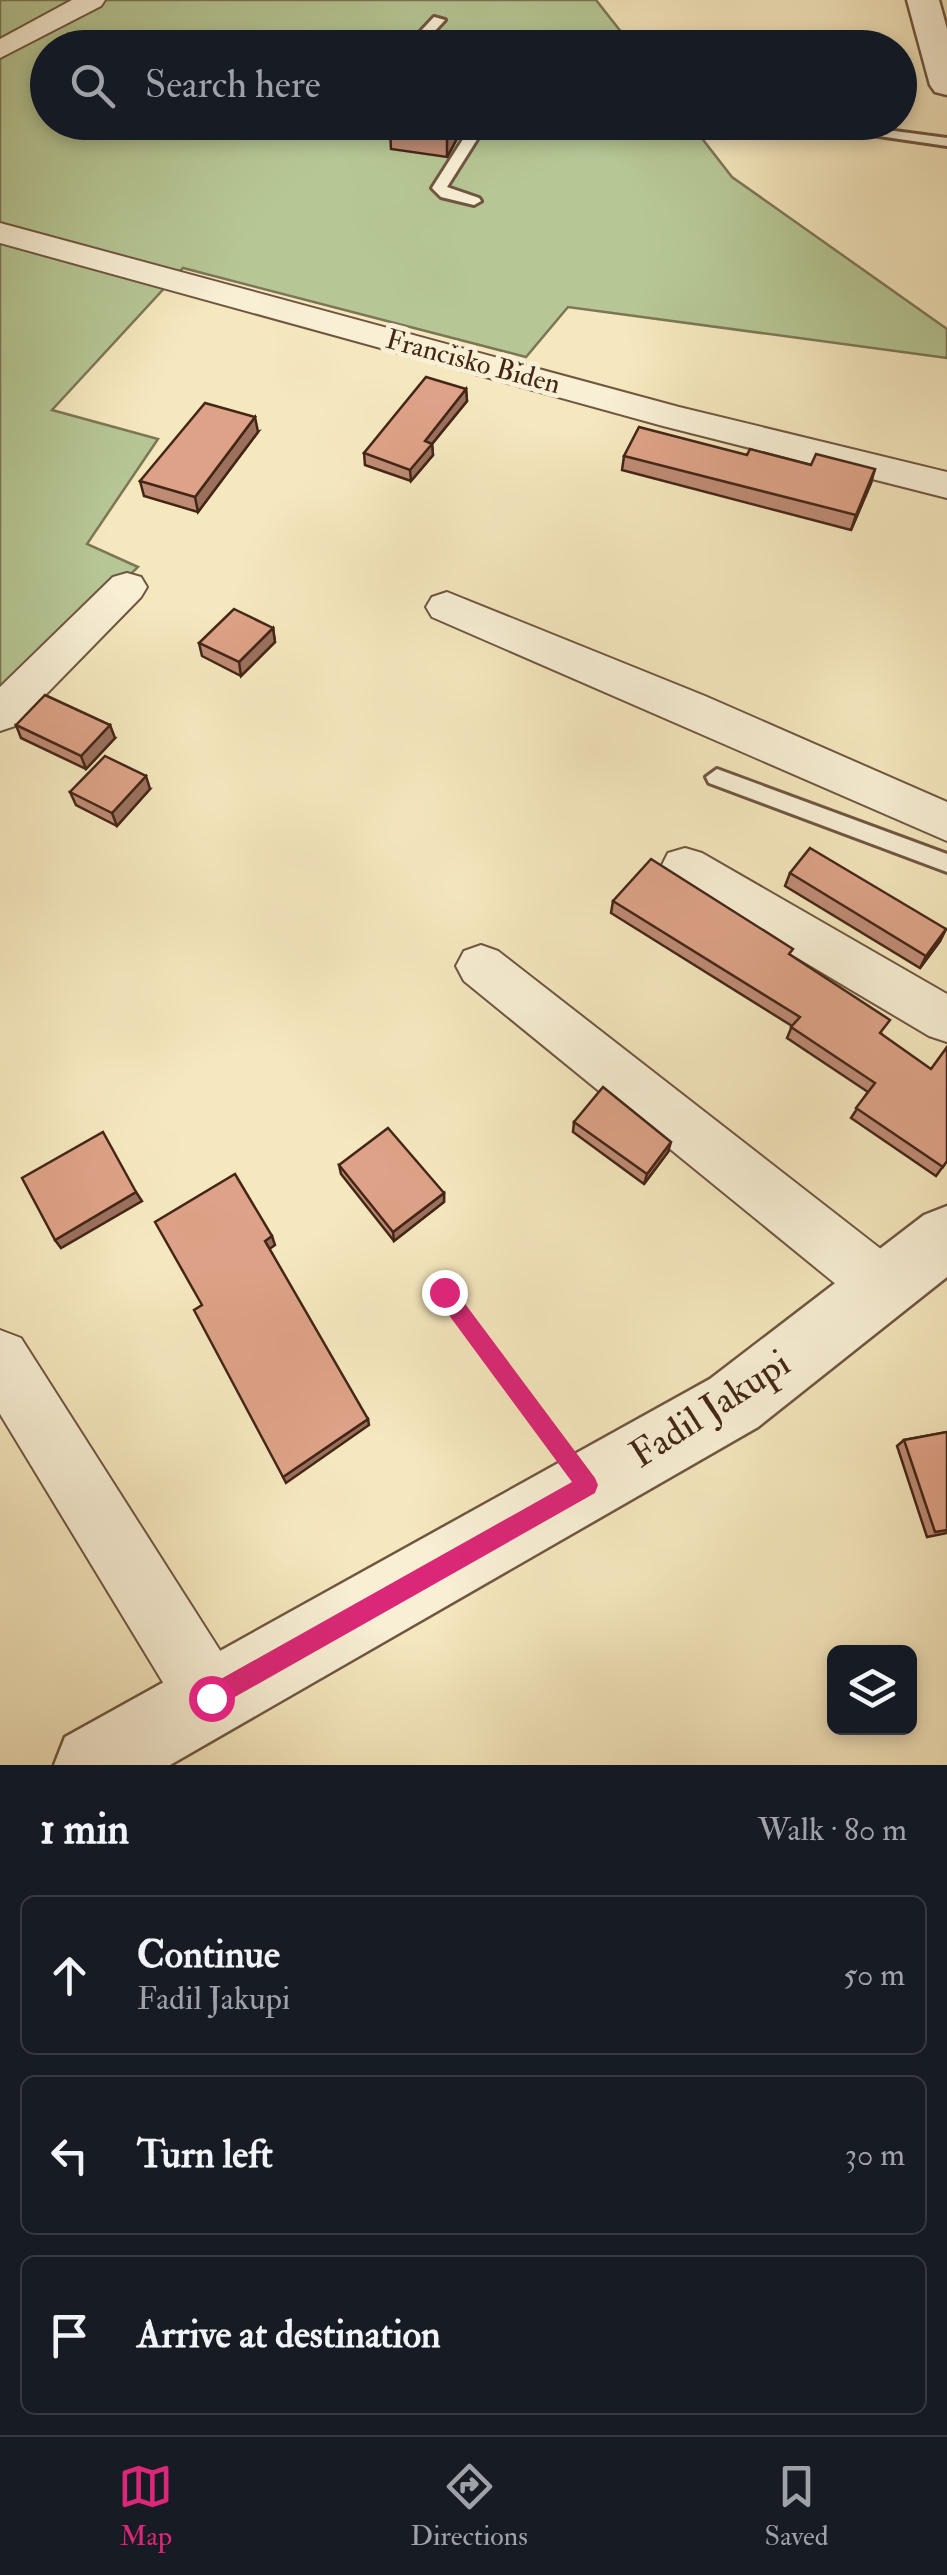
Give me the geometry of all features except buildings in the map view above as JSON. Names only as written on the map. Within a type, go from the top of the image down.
[{"type":"street","points":[[37,30],[92,0]]},
{"type":"street","points":[[923,0],[947,85]]},
{"type":"street","points":[[0,50],[30,34]]},
{"type":"street","name":"Francisko Biden","points":[[0,234],[676,418],[947,485]]},
{"type":"street","points":[[0,714],[126,586]]},
{"type":"street","points":[[448,607],[690,708],[947,822]]},
{"type":"street","points":[[685,867],[947,1020]]},
{"type":"street","points":[[480,966],[884,1287]]},
{"type":"street","name":"Fadil Jakupi","points":[[93,1765],[734,1403],[947,1237]]},
{"type":"street","points":[[0,1359],[211,1698]]},
{"type":"lane","points":[[429,30],[439,20]]},
{"type":"lane","points":[[917,138],[947,142]]},
{"type":"lane","points":[[469,140],[438,188],[474,201]]},
{"type":"lane","points":[[717,777],[947,863]]},
{"type":"path","points":[[444,1292],[587,1485]]},
{"type":"green space","points":[[0,0],[596,0],[620,30],[30,30],[30,140],[703,140],[732,177],[947,329],[947,358],[568,307],[526,357],[183,268],[52,410],[158,439],[87,544],[138,567],[0,702]]},
{"type":"route","points":[[211,1698],[587,1485],[444,1292]]}]
